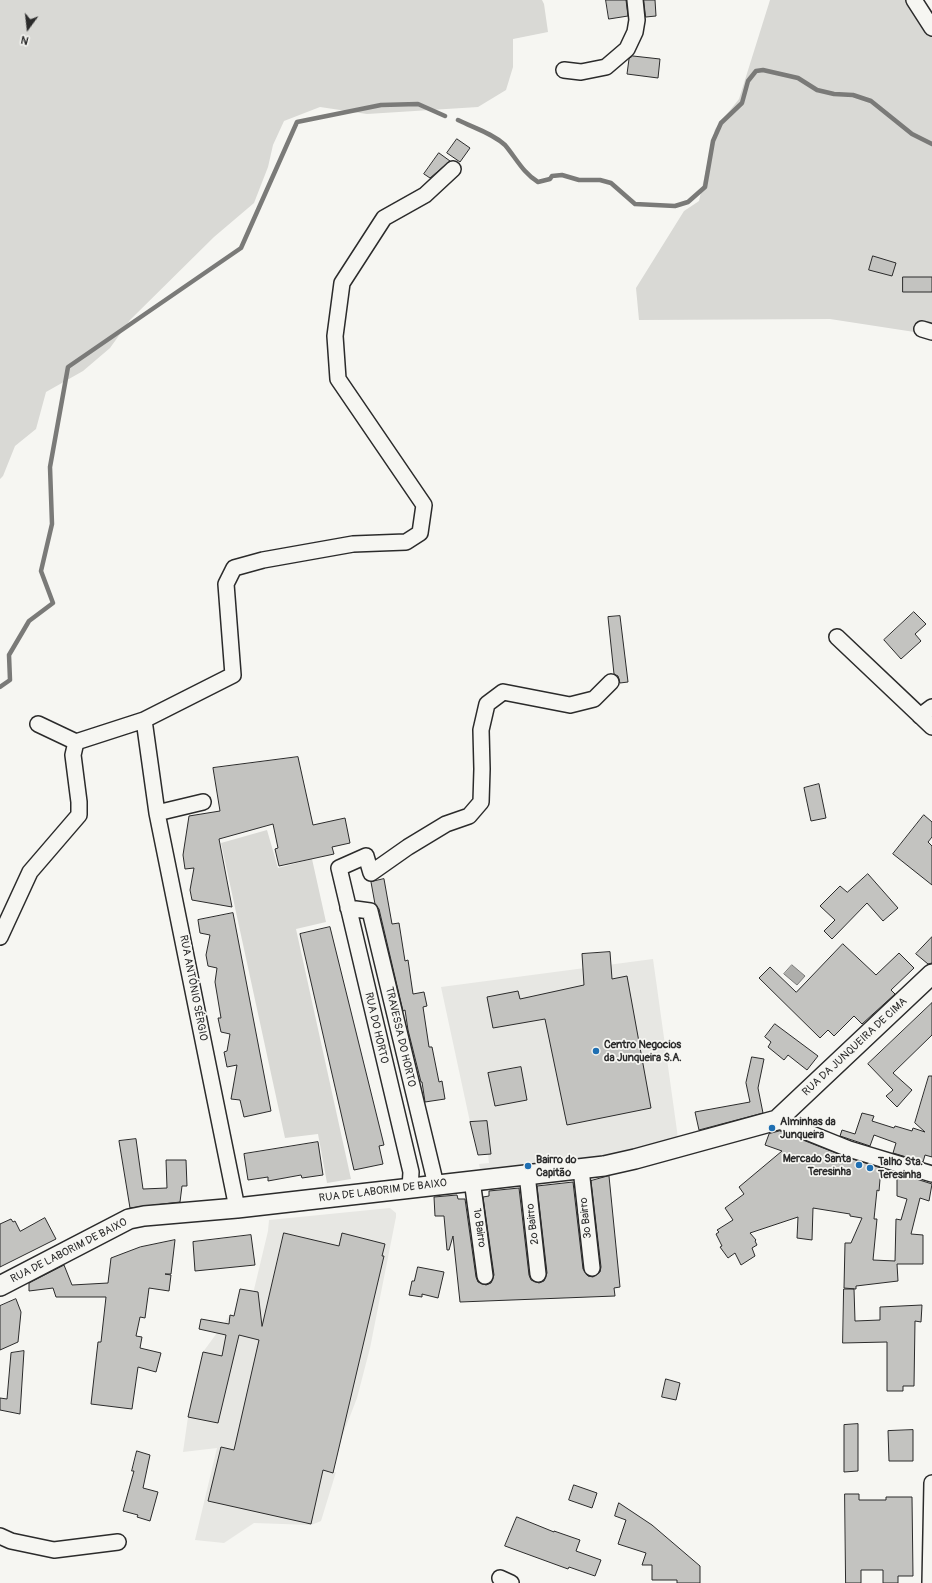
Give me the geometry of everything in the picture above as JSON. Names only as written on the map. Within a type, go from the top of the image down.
[{"type":"main road","name":"RUA DA JUNQUEIRA DE CIMA","points":[[777,1120],[932,974]]},
{"type":"main road","name":"RUA DE LABORIM DE BAIXO","points":[[0,1286],[128,1219],[144,1216],[237,1208],[410,1189],[472,1180],[604,1166],[635,1159],[777,1120]]},
{"type":"street","points":[[564,70],[581,72],[606,67],[627,49],[635,32],[638,20],[635,0]]},
{"type":"street","points":[[914,0],[932,28]]},
{"type":"street","points":[[38,724],[76,742],[144,720],[233,675],[226,584],[234,568],[263,560],[353,544],[406,542],[420,533],[424,505],[338,379],[335,336],[342,283],[384,218],[425,195],[453,169]]},
{"type":"street","points":[[837,637],[932,727]]},
{"type":"street","name":"RUA DO HORTO","points":[[410,1189],[411,1172],[339,868],[366,856],[371,873],[408,847],[446,824],[469,816],[481,802],[481,730],[487,704],[503,692],[570,705],[594,699],[611,682]]},
{"type":"street","points":[[920,716],[932,707]]},
{"type":"street","name":"RUA ANTÓNIO SÉRGIO","points":[[144,720],[158,813],[237,1208]]},
{"type":"street","points":[[0,937],[30,872],[79,815],[80,802],[73,755],[76,742]]},
{"type":"street","points":[[158,813],[203,802]]},
{"type":"street","name":"TRAVESSA DO HORTO","points":[[348,908],[370,911],[436,1185]]},
{"type":"street","points":[[777,1120],[849,1149],[932,1174]]},
{"type":"street","name":"3º Bairro","points":[[581,1169],[592,1268]]},
{"type":"street","name":"2º Bairro","points":[[527,1174],[538,1274]]},
{"type":"street","name":"1º Bairro","points":[[472,1180],[485,1276]]},
{"type":"street","points":[[930,1583],[932,1483]]},
{"type":"street","points":[[0,1536],[11,1541],[54,1550],[118,1542]]},
{"type":"shaded area","points":[[0,0],[542,0],[544,4],[548,32],[513,39],[513,67],[506,90],[478,107],[367,114],[320,107],[284,121],[273,145],[268,167],[254,203],[214,237],[130,320],[110,348],[83,371],[46,392],[36,429],[15,446],[3,476],[0,479]]},
{"type":"shaded area","points":[[770,0],[910,0],[932,37],[932,328],[921,333],[830,319],[639,320],[636,288],[684,211],[699,201],[715,129],[739,99]]},
{"type":"shaded area","points":[[267,830],[278,868],[312,859],[326,922],[296,929],[351,1179],[327,1183],[318,1134],[285,1138],[221,843]]},
{"type":"shaded area","points":[[653,959],[678,1138],[611,1155],[490,1168],[490,1173],[481,1174],[479,1164],[489,1163],[488,1154],[470,1122],[441,987]]},
{"type":"shaded area","points":[[792,965],[805,976],[797,985],[784,974]]},
{"type":"shaded area","points":[[390,1208],[396,1213],[396,1217],[370,1348],[357,1398],[340,1442],[333,1473],[336,1472],[321,1521],[311,1525],[254,1523],[224,1543],[195,1540],[217,1448],[183,1452],[188,1417],[203,1352],[230,1315],[247,1319],[268,1231],[269,1220]]},
{"type":"building","points":[[606,0],[626,0],[628,16],[609,19]]},
{"type":"building","points":[[644,0],[655,0],[656,16],[646,17]]},
{"type":"building","points":[[633,56],[660,59],[658,78],[627,74],[629,59]]},
{"type":"building","points":[[457,139],[470,148],[460,162],[447,153]]},
{"type":"building","points":[[439,153],[450,161],[430,178],[424,174]]},
{"type":"building","points":[[873,256],[896,263],[892,276],[869,270]]},
{"type":"building","points":[[903,277],[932,277],[932,292],[903,292]]},
{"type":"building","points":[[914,612],[926,624],[915,634],[921,641],[901,659],[884,640]]},
{"type":"building","points":[[620,616],[628,682],[620,683],[618,676],[614,674],[608,617]]},
{"type":"building","points":[[298,757],[313,825],[345,818],[350,843],[332,847],[334,854],[279,866],[275,849],[278,848],[273,824],[219,839],[232,907],[192,900],[190,890],[194,868],[185,869],[183,855],[189,816],[220,811],[213,768]]},
{"type":"building","points":[[819,784],[826,818],[811,821],[804,788]]},
{"type":"building","points":[[924,815],[932,822],[932,837],[928,842],[932,846],[932,885],[893,854]]},
{"type":"building","points":[[868,874],[898,908],[883,921],[867,903],[832,939],[824,931],[835,920],[820,906],[840,886],[847,892]]},
{"type":"building","points":[[384,879],[392,924],[399,923],[405,961],[408,960],[413,994],[424,992],[427,1006],[423,1007],[429,1047],[432,1047],[439,1082],[442,1081],[445,1099],[425,1102],[422,1082],[408,1030],[405,1010],[403,1011],[379,909],[375,904],[371,882]]},
{"type":"building","points":[[233,913],[271,1111],[244,1117],[240,1100],[231,1099],[237,1065],[227,1067],[224,1052],[227,1051],[230,1034],[221,1032],[218,1018],[221,1018],[215,982],[217,968],[208,966],[206,955],[210,935],[200,933],[198,920]]},
{"type":"building","points":[[330,927],[384,1145],[379,1146],[383,1164],[354,1170],[300,934]]},
{"type":"building","points":[[932,937],[932,963],[928,964],[916,954]]},
{"type":"building","points":[[843,944],[876,975],[899,953],[914,968],[891,990],[895,994],[862,1024],[854,1016],[834,1036],[828,1030],[820,1038],[759,978],[770,967],[796,992]]},
{"type":"building","name":"Centro Negocios da Junqueira S.A.","points":[[610,952],[612,979],[627,976],[651,1108],[567,1125],[545,1019],[493,1028],[487,997],[518,991],[520,999],[584,985],[582,954]]},
{"type":"building","points":[[932,1003],[932,1035],[893,1073],[912,1090],[897,1107],[886,1096],[893,1090],[868,1064]]},
{"type":"building","points":[[775,1024],[818,1056],[807,1070],[788,1055],[784,1060],[768,1047],[771,1042],[765,1037]]},
{"type":"building","points":[[752,1057],[764,1059],[758,1088],[763,1113],[699,1130],[695,1112],[750,1102],[746,1083]]},
{"type":"building","points":[[521,1067],[527,1100],[495,1106],[488,1073]]},
{"type":"building","points":[[929,1076],[932,1076],[932,1157],[925,1155],[923,1162],[893,1153],[896,1143],[874,1135],[870,1146],[840,1136],[842,1130],[855,1134],[862,1113],[874,1116],[872,1121],[894,1128],[895,1126],[912,1131],[913,1128],[925,1132],[915,1123]]},
{"type":"building","points":[[487,1121],[491,1154],[478,1155],[470,1122]]},
{"type":"building","points":[[780,1131],[846,1157],[881,1168],[874,1219],[877,1219],[873,1260],[895,1261],[896,1219],[901,1220],[907,1199],[897,1196],[897,1173],[887,1173],[888,1170],[932,1184],[929,1201],[920,1198],[911,1234],[923,1235],[923,1264],[897,1264],[898,1281],[856,1286],[856,1289],[844,1288],[845,1243],[851,1243],[862,1218],[850,1216],[850,1214],[813,1208],[812,1240],[797,1238],[798,1217],[750,1233],[756,1240],[757,1245],[752,1248],[755,1256],[741,1265],[735,1253],[728,1258],[720,1247],[722,1246],[716,1234],[719,1232],[717,1230],[733,1220],[725,1208],[744,1194],[739,1187],[782,1151],[765,1145],[769,1134]]},
{"type":"building","points":[[136,1139],[143,1189],[167,1188],[166,1160],[186,1160],[187,1186],[182,1186],[180,1202],[130,1208],[119,1141]]},
{"type":"building","points":[[318,1142],[323,1175],[302,1178],[301,1175],[268,1181],[268,1177],[248,1180],[244,1154]]},
{"type":"building","points":[[609,1176],[620,1287],[614,1288],[615,1296],[460,1302],[453,1236],[449,1250],[447,1250],[444,1216],[435,1216],[434,1197],[457,1195],[458,1199],[465,1199],[476,1277],[478,1282],[486,1285],[491,1283],[494,1275],[483,1197],[489,1196],[489,1191],[519,1188],[529,1275],[531,1280],[539,1283],[544,1281],[547,1273],[537,1186],[573,1182],[583,1269],[588,1276],[593,1277],[600,1272],[601,1267],[591,1181]]},
{"type":"building","points":[[45,1218],[56,1239],[0,1267],[0,1224],[11,1219],[13,1222],[15,1221],[20,1231]]},
{"type":"building","points":[[284,1233],[339,1246],[342,1233],[385,1244],[382,1256],[384,1256],[333,1473],[323,1470],[311,1524],[208,1501],[221,1447],[234,1450],[259,1340],[239,1335],[218,1423],[188,1417],[203,1352],[222,1356],[226,1335],[199,1329],[201,1319],[229,1324],[230,1315],[234,1316],[240,1289],[258,1292],[262,1326]]},
{"type":"building","points":[[251,1235],[255,1265],[195,1271],[193,1242]]},
{"type":"building","points":[[175,1240],[171,1274],[165,1274],[171,1275],[169,1291],[149,1288],[145,1318],[140,1317],[136,1336],[142,1337],[140,1348],[161,1353],[156,1372],[138,1367],[132,1409],[91,1404],[98,1342],[101,1342],[106,1297],[56,1297],[53,1288],[29,1291],[29,1283],[64,1265],[72,1285],[108,1283],[111,1258],[140,1247]]},
{"type":"building","points":[[418,1267],[444,1272],[438,1298],[422,1294],[422,1297],[409,1295],[412,1281],[414,1281]]},
{"type":"building","points":[[844,1289],[854,1289],[855,1321],[880,1320],[880,1307],[922,1305],[921,1322],[915,1321],[914,1386],[903,1386],[903,1391],[887,1391],[887,1342],[843,1343]]},
{"type":"building","points":[[16,1299],[21,1312],[18,1342],[0,1350],[0,1306]]},
{"type":"building","points":[[24,1351],[20,1414],[0,1410],[0,1398],[7,1399],[11,1353]]},
{"type":"building","points":[[666,1379],[680,1383],[676,1400],[662,1397]]},
{"type":"building","points":[[858,1424],[858,1471],[844,1472],[844,1425]]},
{"type":"building","points":[[913,1430],[913,1461],[889,1461],[888,1431]]},
{"type":"building","points":[[137,1451],[150,1455],[143,1488],[158,1492],[150,1521],[137,1517],[138,1515],[123,1511],[134,1471],[132,1471]]},
{"type":"building","points":[[574,1485],[597,1493],[592,1508],[569,1500]]},
{"type":"building","points":[[845,1494],[859,1494],[859,1500],[886,1500],[886,1497],[912,1497],[913,1576],[898,1576],[898,1583],[883,1583],[883,1570],[861,1570],[861,1583],[846,1583]]},
{"type":"building","points":[[619,1503],[652,1525],[700,1566],[700,1583],[677,1583],[677,1580],[652,1580],[652,1565],[642,1565],[646,1553],[618,1544],[626,1520],[615,1516]]},
{"type":"building","points":[[517,1517],[554,1532],[580,1540],[576,1551],[601,1560],[595,1576],[569,1567],[568,1569],[505,1546]]},
{"type":"waterway","points":[[458,120],[489,134],[500,141],[505,145],[524,170],[538,182],[550,179],[552,176],[562,175],[579,180],[600,180],[611,183],[635,204],[675,206],[688,202],[705,187],[713,141],[721,123],[742,103],[748,81],[756,71],[763,70],[798,78],[817,90],[834,94],[853,95],[871,101],[912,134],[932,144]]},
{"type":"waterway","points":[[0,687],[10,680],[9,655],[29,621],[53,603],[41,571],[52,524],[50,467],[68,367],[241,248],[297,122],[381,105],[418,104],[445,116]]},
{"type":"place","name":"Centro Negocios da Junqueira S.A.","points":[[596,1051]]},
{"type":"place","name":"Alminhas da Junqueira","points":[[772,1128]]},
{"type":"place","name":"Mercado Santa Teresinha","points":[[859,1165]]},
{"type":"place","name":"Bairro do Capitão","points":[[528,1166]]},
{"type":"place","name":"Talho Stª. Teresinha","points":[[870,1168]]}]
